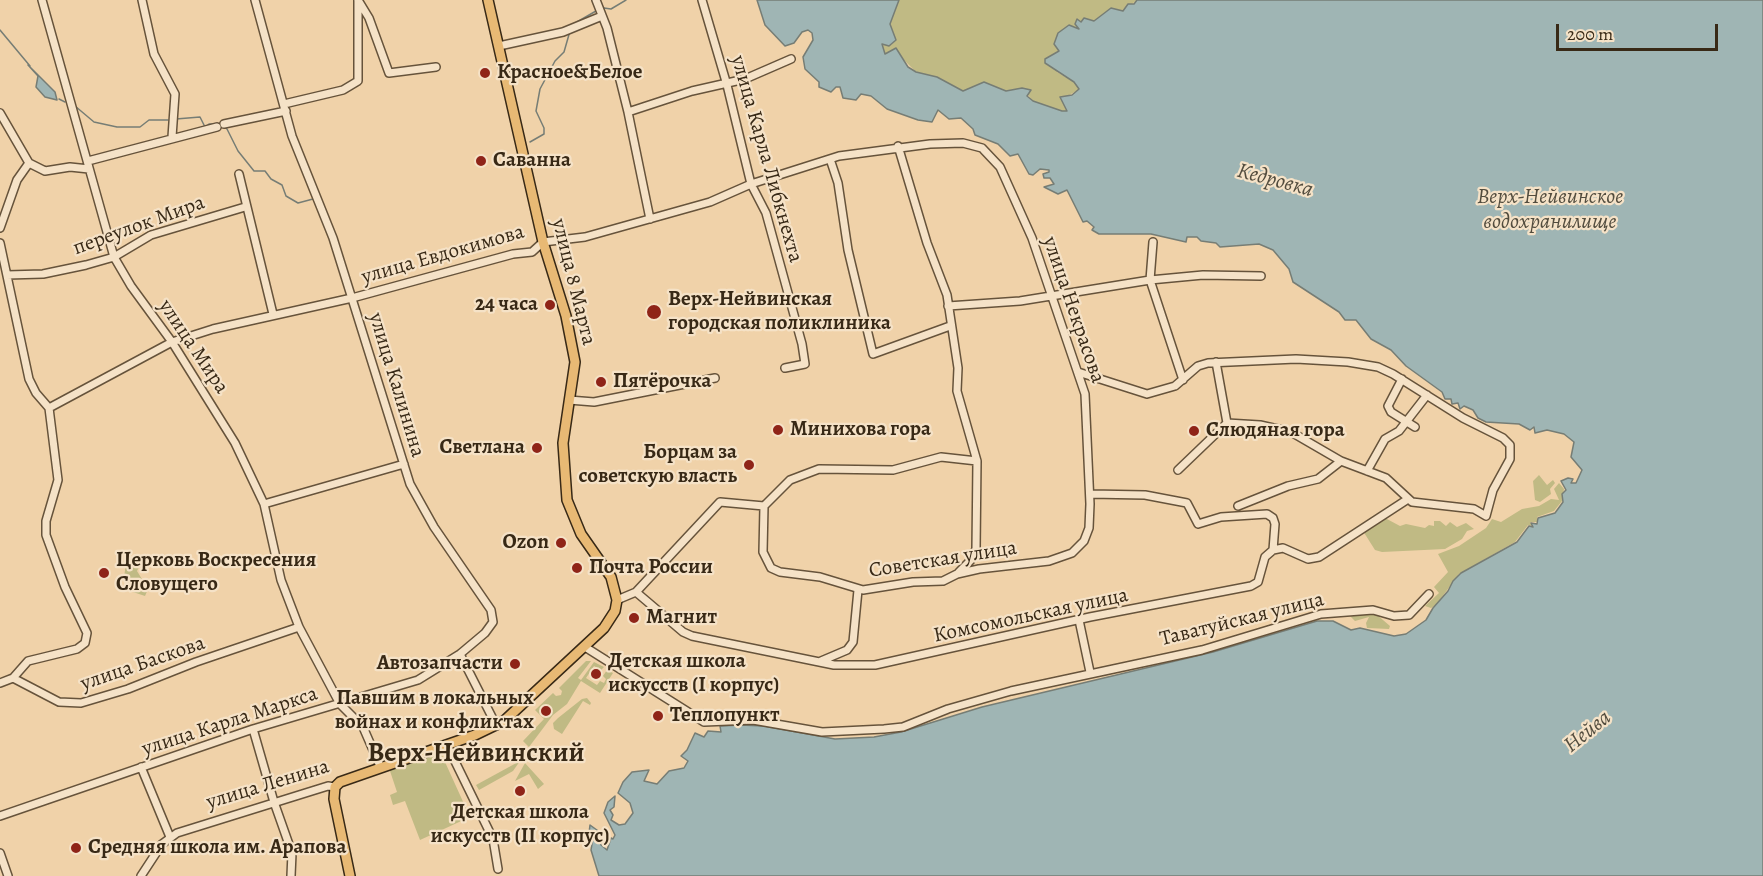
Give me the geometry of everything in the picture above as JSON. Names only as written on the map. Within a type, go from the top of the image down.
[{"type":"main road","name":"улица 8 Марта","points":[[488,0],[543,242],[573,351],[575,368],[563,443],[567,500],[581,534],[611,577],[617,600]]},
{"type":"main road","name":"улица Ленина","points":[[336,787],[340,782],[380,766],[447,745],[496,725],[513,714],[585,647],[609,621],[617,600]]},
{"type":"main road","points":[[336,787],[336,809],[350,876]]},
{"type":"street","name":"улица Мира","points":[[42,0],[114,257],[131,286],[172,342],[235,442],[264,504],[280,580],[299,627],[340,704],[363,727],[380,766]]},
{"type":"street","points":[[142,0],[154,54],[175,94],[172,137]]},
{"type":"street","name":"улица Калинина","points":[[255,0],[292,136],[333,238],[404,464],[419,503],[491,610],[494,617],[492,626]]},
{"type":"street","points":[[0,113],[29,163],[45,171],[89,165],[172,137],[221,126],[343,90],[358,81],[358,0]]},
{"type":"street","points":[[358,0],[369,18],[389,73],[436,67]]},
{"type":"street","name":"улица Карла Либкнехта","points":[[702,0],[728,85],[751,184],[766,213],[805,364],[784,368]]},
{"type":"street","points":[[499,46],[563,32],[599,9],[628,112],[650,219]]},
{"type":"street","points":[[628,112],[692,91],[728,85],[776,68],[791,59]]},
{"type":"street","name":"улица Евдокимова","points":[[49,408],[172,342],[273,314],[352,298],[513,254],[532,252],[543,242],[585,237],[710,202],[751,184],[830,159],[898,146],[963,143],[982,148],[994,157]]},
{"type":"street","points":[[898,146],[930,252],[944,285],[958,368],[957,391],[977,461],[976,549],[971,560],[957,574]]},
{"type":"street","name":"улица Некрасова","points":[[994,157],[1032,238],[1078,372],[1087,406],[1090,494],[1088,533],[1077,550]]},
{"type":"street","points":[[830,159],[838,183],[848,250],[873,354],[950,327]]},
{"type":"street","points":[[0,228],[17,180],[29,163]]},
{"type":"street","points":[[238,174],[273,314]]},
{"type":"street","name":"переулок Мира","points":[[7,275],[43,274],[114,257],[151,235],[245,207]]},
{"type":"street","points":[[1153,242],[1150,280],[1183,381]]},
{"type":"street","points":[[0,243],[29,379],[49,408],[58,480],[46,521],[46,535],[65,588],[86,626],[87,638],[81,646],[28,661],[13,678],[0,682]]},
{"type":"street","points":[[948,306],[984,305],[1150,280],[1203,276],[1261,276]]},
{"type":"street","points":[[1078,372],[1140,393],[1161,391],[1183,381],[1198,366],[1216,362],[1275,359],[1339,361],[1378,367],[1402,379],[1510,445],[1510,459],[1493,490],[1486,516],[1474,509],[1422,505],[1408,499],[1386,478],[1341,461],[1291,432],[1260,425],[1227,423],[1178,470]]},
{"type":"street","points":[[1216,362],[1227,423]]},
{"type":"street","points":[[569,400],[594,402],[715,378]]},
{"type":"street","points":[[1402,379],[1388,406],[1390,412],[1415,427]]},
{"type":"street","points":[[1367,471],[1385,439],[1399,431],[1427,395]]},
{"type":"street","points":[[617,600],[636,592],[718,504],[727,501],[764,506],[790,480],[819,469],[893,470],[941,457],[977,461]]},
{"type":"street","points":[[1238,506],[1288,486],[1318,479],[1341,461]]},
{"type":"street","points":[[264,504],[404,464]]},
{"type":"street","points":[[1090,494],[1145,495],[1186,503],[1198,524],[1221,517],[1269,515],[1275,524],[1273,550],[1283,548],[1308,558],[1319,557],[1408,499]]},
{"type":"street","name":"Советская улица","points":[[764,506],[764,552],[771,568],[780,572],[820,577],[858,590],[878,590],[913,582],[943,581],[957,574],[979,568],[1049,561],[1077,550]]},
{"type":"street","name":"Комсомольская улица","points":[[636,592],[687,634],[852,666],[885,664],[1079,620],[1220,594],[1254,585],[1260,580],[1265,558],[1273,550]]},
{"type":"street","points":[[821,661],[847,650],[853,642],[858,590]]},
{"type":"street","name":"Таватуйская улица","points":[[1090,672],[1202,650],[1321,614],[1373,610],[1405,616],[1413,613],[1429,594]]},
{"type":"street","points":[[585,647],[699,721],[708,723],[746,719],[822,732],[903,727],[948,709],[1090,672],[1079,620]]},
{"type":"street","name":"улица Карла Маркса","points":[[0,816],[253,729],[418,680],[460,654],[492,626]]},
{"type":"street","name":"улица Баскова","points":[[13,678],[59,702],[81,703],[128,689],[195,662],[299,627]]},
{"type":"street","points":[[460,654],[496,725]]},
{"type":"street","points":[[253,729],[274,802],[292,853],[291,876]]},
{"type":"street","points":[[447,745],[493,839],[498,869]]},
{"type":"street","points":[[141,767],[170,837],[153,855],[141,876]]},
{"type":"street","name":"улица Ленина","points":[[170,837],[274,802],[328,786],[336,787]]},
{"type":"street","points":[[0,853],[8,876]]},
{"type":"shaded area","points":[[899,0],[1137,0],[1123,11],[1111,8],[1094,21],[1083,19],[1079,25],[1081,28],[1057,53],[1057,72],[1074,82],[1080,89],[1062,99],[1067,111],[1062,111],[1033,101],[1022,88],[1006,91],[989,85],[975,86],[963,91],[937,77],[916,72],[894,50],[885,54],[882,52],[881,44],[891,45],[896,40],[890,24]]},
{"type":"shaded area","points":[[1539,475],[1547,485],[1553,480],[1555,483],[1550,489],[1551,494],[1540,502],[1535,500],[1533,481]]},
{"type":"shaded area","points":[[1559,483],[1564,489],[1562,501],[1554,511],[1537,517],[1537,522],[1530,522],[1532,526],[1528,525],[1515,542],[1459,574],[1436,605],[1431,608],[1425,606],[1439,593],[1434,587],[1448,572],[1438,554],[1459,546],[1486,528],[1492,519],[1501,522],[1522,509],[1539,506],[1551,499],[1559,500],[1554,489]]},
{"type":"shaded area","points":[[1385,518],[1400,526],[1406,524],[1425,528],[1429,525],[1434,526],[1434,521],[1440,521],[1446,526],[1450,522],[1457,527],[1466,523],[1474,529],[1467,531],[1462,539],[1445,549],[1382,552],[1375,550],[1363,531]]},
{"type":"shaded area","points":[[127,555],[141,563],[137,571],[148,589],[145,596],[133,592],[124,578]]},
{"type":"shaded area","points":[[1376,614],[1390,626],[1389,629],[1367,628],[1366,623],[1369,617],[1355,621],[1349,615]]},
{"type":"shaded area","points":[[586,661],[591,661],[578,678],[581,680],[594,662],[604,667],[601,670],[594,666],[586,678],[597,685],[600,681],[604,683],[606,679],[603,676],[607,670],[613,673],[600,693],[581,681],[567,704],[553,715],[529,747],[523,741],[544,719],[535,710],[553,693],[556,696],[561,695],[562,691],[559,688]]},
{"type":"shaded area","points":[[587,698],[590,705],[583,701],[562,734],[554,729],[553,723],[558,718],[582,699]]},
{"type":"shaded area","points":[[440,751],[470,817],[420,840],[405,801],[393,805],[390,795],[397,792],[389,768]]},
{"type":"shaded area","points":[[520,761],[513,771],[479,790],[476,785]]},
{"type":"shaded area","points":[[525,763],[544,784],[538,789],[529,774],[515,781]]},
{"type":"water","name":"Верх-Нейвинское водохранилище","points":[[757,0],[899,0],[890,24],[896,40],[889,46],[882,44],[885,54],[896,48],[908,67],[916,72],[937,77],[963,91],[984,82],[1006,91],[1022,88],[1031,90],[1027,96],[1033,101],[1067,111],[1060,97],[1072,95],[1079,89],[1074,82],[1045,63],[1045,59],[1059,51],[1054,44],[1058,33],[1069,25],[1079,29],[1075,24],[1077,19],[1081,22],[1084,18],[1094,21],[1111,8],[1123,11],[1128,4],[1134,4],[1137,0],[1763,0],[1763,876],[599,876],[591,850],[593,838],[589,833],[590,825],[601,833],[601,845],[607,850],[611,838],[613,839],[615,835],[604,813],[608,802],[615,796],[614,807],[610,810],[613,815],[611,820],[619,825],[625,824],[633,813],[630,803],[618,793],[623,782],[632,772],[649,770],[644,781],[657,784],[669,771],[684,768],[688,761],[681,756],[687,750],[695,733],[704,737],[708,731],[721,732],[720,726],[740,725],[764,726],[835,739],[874,737],[901,732],[982,707],[1213,652],[1317,621],[1333,621],[1351,630],[1360,628],[1394,636],[1406,634],[1426,620],[1461,573],[1517,542],[1529,526],[1533,527],[1531,523],[1537,524],[1538,518],[1555,513],[1563,502],[1562,494],[1566,490],[1561,481],[1568,478],[1573,479],[1571,483],[1576,483],[1582,470],[1571,457],[1574,442],[1564,434],[1547,430],[1535,433],[1534,427],[1530,430],[1519,424],[1486,422],[1478,418],[1473,410],[1464,406],[1460,409],[1458,403],[1452,404],[1451,399],[1445,399],[1442,392],[1406,366],[1391,350],[1371,339],[1356,320],[1345,320],[1339,312],[1293,282],[1289,269],[1273,250],[1259,244],[1220,247],[1216,243],[1201,241],[1197,237],[1187,237],[1186,242],[1151,234],[1099,234],[1092,230],[1094,227],[1087,221],[1083,222],[1067,190],[1058,194],[1044,187],[1054,184],[1050,178],[1044,178],[1043,174],[1049,170],[1040,169],[1033,175],[1029,174],[1018,154],[1010,156],[998,144],[975,135],[973,129],[961,118],[949,119],[938,110],[932,122],[918,120],[887,109],[871,96],[861,94],[856,100],[843,98],[840,87],[836,87],[831,92],[819,87],[819,82],[805,69],[803,57],[813,40],[812,33],[808,30],[802,32],[794,43],[785,46],[765,25]]},
{"type":"water","points":[[28,65],[55,92],[57,100],[45,97],[36,87],[38,76]]},
{"type":"waterway","name":"Кедровка","points":[[604,8],[611,9],[626,0]]},
{"type":"waterway","name":"Кедровка","points":[[570,26],[596,11]]},
{"type":"waterway","name":"Кедровка","points":[[0,30],[30,66]]},
{"type":"waterway","name":"Кедровка","points":[[530,142],[544,134],[544,128],[536,111],[540,89],[555,61],[564,52],[570,31]]},
{"type":"waterway","name":"Кедровка","points":[[59,99],[65,102]]},
{"type":"waterway","name":"Кедровка","points":[[75,106],[94,122],[117,127],[140,127],[149,120],[168,120]]},
{"type":"waterway","name":"Кедровка","points":[[176,119],[200,117],[205,127],[209,124],[220,124],[227,129],[238,151],[254,171],[265,171],[271,179],[282,185],[286,196],[298,203],[313,199]]},
{"type":"place","name":"Красное&Белое","points":[[485,73]]},
{"type":"place","name":"Саванна","points":[[481,161]]},
{"type":"place","name":"24 часа","points":[[550,305]]},
{"type":"place","name":"Верх-Нейвинская городская поликлиника","points":[[654,312]]},
{"type":"place","name":"Пятёрочка","points":[[601,382]]},
{"type":"place","name":"Минихова гора","points":[[778,430]]},
{"type":"place","name":"Слюдяная гора","points":[[1194,431]]},
{"type":"place","name":"Светлана","points":[[537,448]]},
{"type":"place","name":"Борцам за советскую власть","points":[[749,465]]},
{"type":"place","name":"Ozon","points":[[561,543]]},
{"type":"place","name":"Почта России","points":[[577,568]]},
{"type":"place","name":"Церковь Воскресения Словущего","points":[[104,573]]},
{"type":"place","name":"Магнит","points":[[634,618]]},
{"type":"place","name":"Автозапчасти","points":[[515,664]]},
{"type":"place","name":"Детская школа искусств (I корпус)","points":[[596,674]]},
{"type":"place","name":"Павшим в локальных войнах и конфликтах","points":[[546,711]]},
{"type":"place","name":"Теплопункт","points":[[658,716]]},
{"type":"place","name":"Детская школа искусств (II корпус)","points":[[520,791]]},
{"type":"place","name":"Средняя школа им. Арапова","points":[[76,848]]},
{"type":"district","name":"Верх-Нейвинский","points":[[476,754]]},
{"type":"water label","name":"Нейва","points":[[1588,732]]}]
